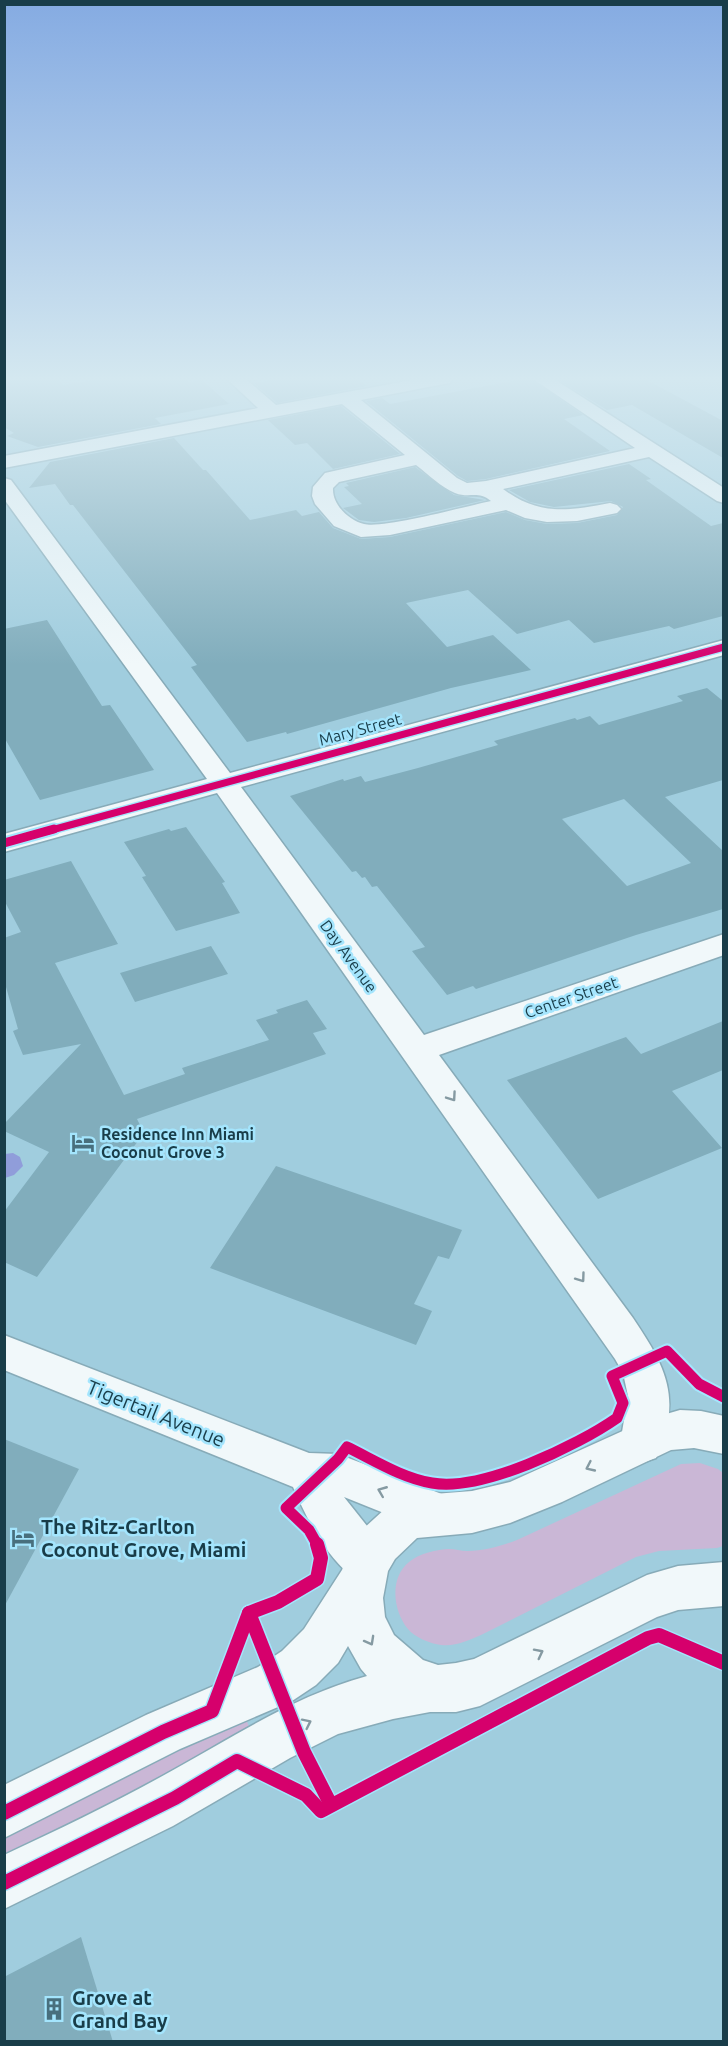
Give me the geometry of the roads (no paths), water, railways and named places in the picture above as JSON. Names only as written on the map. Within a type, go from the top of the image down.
[{"type":"street","points":[[341,474],[325,483],[322,496],[325,504],[342,521],[361,531],[390,529],[509,503]]},
{"type":"street","points":[[442,474],[458,487],[470,489],[543,474]]},
{"type":"street","points":[[689,474],[723,497]]},
{"type":"street","name":"Day Avenue","points":[[4,484],[418,1050],[640,1363],[650,1389],[651,1404],[641,1444]]},
{"type":"street","points":[[486,487],[509,503],[535,513],[564,518],[610,509]]},
{"type":"street","name":"Mary Street","points":[[4,843],[723,647]]},
{"type":"street","name":"Center Street","points":[[418,1050],[723,944]]},
{"type":"street","name":"Tigertail Avenue","points":[[4,1352],[308,1473],[338,1474],[436,1513]]},
{"type":"street","points":[[4,1813],[163,1732],[275,1684],[299,1668],[321,1647],[378,1544],[394,1527],[412,1518],[436,1513],[497,1508],[664,1432],[686,1427],[707,1429],[723,1435]]},
{"type":"street","points":[[308,1473],[319,1497],[348,1540],[363,1573],[358,1612],[368,1640],[382,1659],[407,1680],[430,1688]]},
{"type":"street","points":[[4,1883],[175,1798],[237,1761],[332,1711],[381,1696],[430,1688],[455,1689],[480,1682],[647,1598],[678,1588],[716,1588]]},
{"type":"water","points":[[13,1153],[20,1157],[23,1166],[14,1175],[5,1178],[5,1154]]},
{"type":"place","name":"Residence Inn Miami Coconut Grove 3","points":[[83,1143]]},
{"type":"place","name":"The Ritz-Carlton Coconut Grove, Miami","points":[[23,1538]]},
{"type":"place","name":"Grove at Grand Bay","points":[[54,2009]]}]
